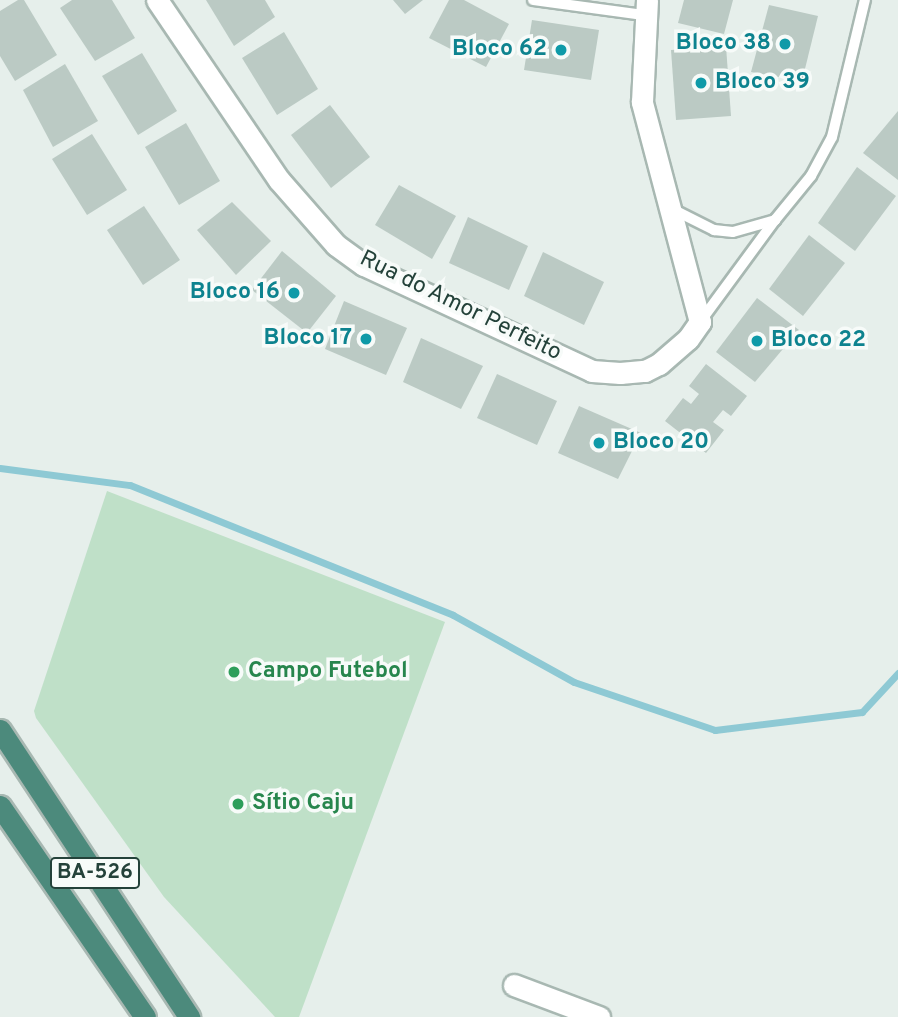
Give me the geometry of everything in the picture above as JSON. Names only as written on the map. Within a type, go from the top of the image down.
[{"type":"highway","name":"BA-526","points":[[0,730],[189,1017]]},
{"type":"highway","name":"BA-526","points":[[0,806],[145,1017]]},
{"type":"street","name":"Rua do Amor Perfeito","points":[[157,0],[279,180],[336,245],[364,265],[592,370],[645,371],[674,352],[700,322]]},
{"type":"street","points":[[645,8],[642,102],[700,322]]},
{"type":"street","points":[[514,985],[599,1017]]},
{"type":"lane","points":[[533,0],[645,8]]},
{"type":"lane","name":"Rua do Amor Perfeito","points":[[700,322],[811,176],[832,137],[845,102],[865,0]]},
{"type":"lane","points":[[668,207],[714,230],[733,232],[775,220]]},
{"type":"green space","name":"Sítio Caju","points":[[107,491],[445,622],[299,1017],[275,1017],[164,897],[36,718],[34,711]]},
{"type":"building","points":[[18,0],[24,0],[57,55],[15,81],[0,56],[0,11]]},
{"type":"building","points":[[72,0],[112,0],[135,38],[95,61],[60,8]]},
{"type":"building","points":[[206,0],[265,0],[275,17],[234,46]]},
{"type":"building","points":[[393,0],[423,0],[405,14]]},
{"type":"building","points":[[449,0],[464,0],[509,24],[486,67],[429,38]]},
{"type":"building","points":[[684,0],[733,0],[724,34],[678,23]]},
{"type":"building","name":"Bloco 38","points":[[769,5],[818,16],[802,81],[751,72]]},
{"type":"building","name":"Bloco 62","points":[[532,20],[599,30],[591,80],[524,70]]},
{"type":"building","points":[[284,32],[318,89],[277,115],[242,58]]},
{"type":"building","name":"Bloco 39","points":[[726,46],[731,116],[676,120],[671,50]]},
{"type":"building","points":[[142,53],[177,111],[138,135],[102,76]]},
{"type":"building","points":[[65,64],[98,121],[53,147],[23,90]]},
{"type":"building","points":[[330,105],[370,157],[331,188],[291,135]]},
{"type":"building","points":[[898,111],[898,180],[863,153]]},
{"type":"building","points":[[186,123],[220,181],[179,205],[145,147]]},
{"type":"building","points":[[92,134],[127,190],[87,215],[52,159]]},
{"type":"building","points":[[857,167],[896,196],[855,251],[818,223]]},
{"type":"building","points":[[399,185],[456,216],[432,259],[375,225]]},
{"type":"building","points":[[232,202],[271,241],[236,275],[197,230]]},
{"type":"building","points":[[144,206],[180,260],[143,285],[107,230]]},
{"type":"building","points":[[468,217],[528,246],[509,290],[449,263]]},
{"type":"building","points":[[809,235],[845,263],[803,316],[769,289]]},
{"type":"building","name":"Bloco 16","points":[[282,251],[336,296],[307,333],[252,290]]},
{"type":"building","points":[[543,252],[604,282],[584,325],[524,296]]},
{"type":"building","name":"Bloco 22","points":[[757,298],[799,330],[755,382],[716,352]]},
{"type":"building","name":"Bloco 17","points":[[344,301],[407,328],[386,375],[325,349]]},
{"type":"building","points":[[421,338],[483,366],[461,409],[403,382]]},
{"type":"building","points":[[706,364],[747,396],[731,416],[723,410],[713,422],[724,430],[706,453],[665,421],[683,398],[691,404],[699,394],[689,386]]},
{"type":"building","points":[[497,374],[557,401],[537,445],[477,418]]},
{"type":"building","name":"Bloco 20","points":[[579,406],[641,433],[618,479],[558,453]]},
{"type":"waterway","points":[[0,468],[130,485],[453,615],[574,682],[715,730],[862,712],[898,673]]},
{"type":"place","name":"Bloco 38","points":[[785,44]]},
{"type":"place","name":"Bloco 62","points":[[561,50]]},
{"type":"place","name":"Bloco 39","points":[[701,83]]},
{"type":"place","name":"Bloco 16","points":[[294,293]]},
{"type":"place","name":"Bloco 17","points":[[366,339]]},
{"type":"place","name":"Bloco 22","points":[[757,341]]},
{"type":"place","name":"Bloco 20","points":[[599,443]]},
{"type":"place","name":"Campo Futebol","points":[[234,672]]},
{"type":"place","name":"Sítio Caju","points":[[238,804]]}]
